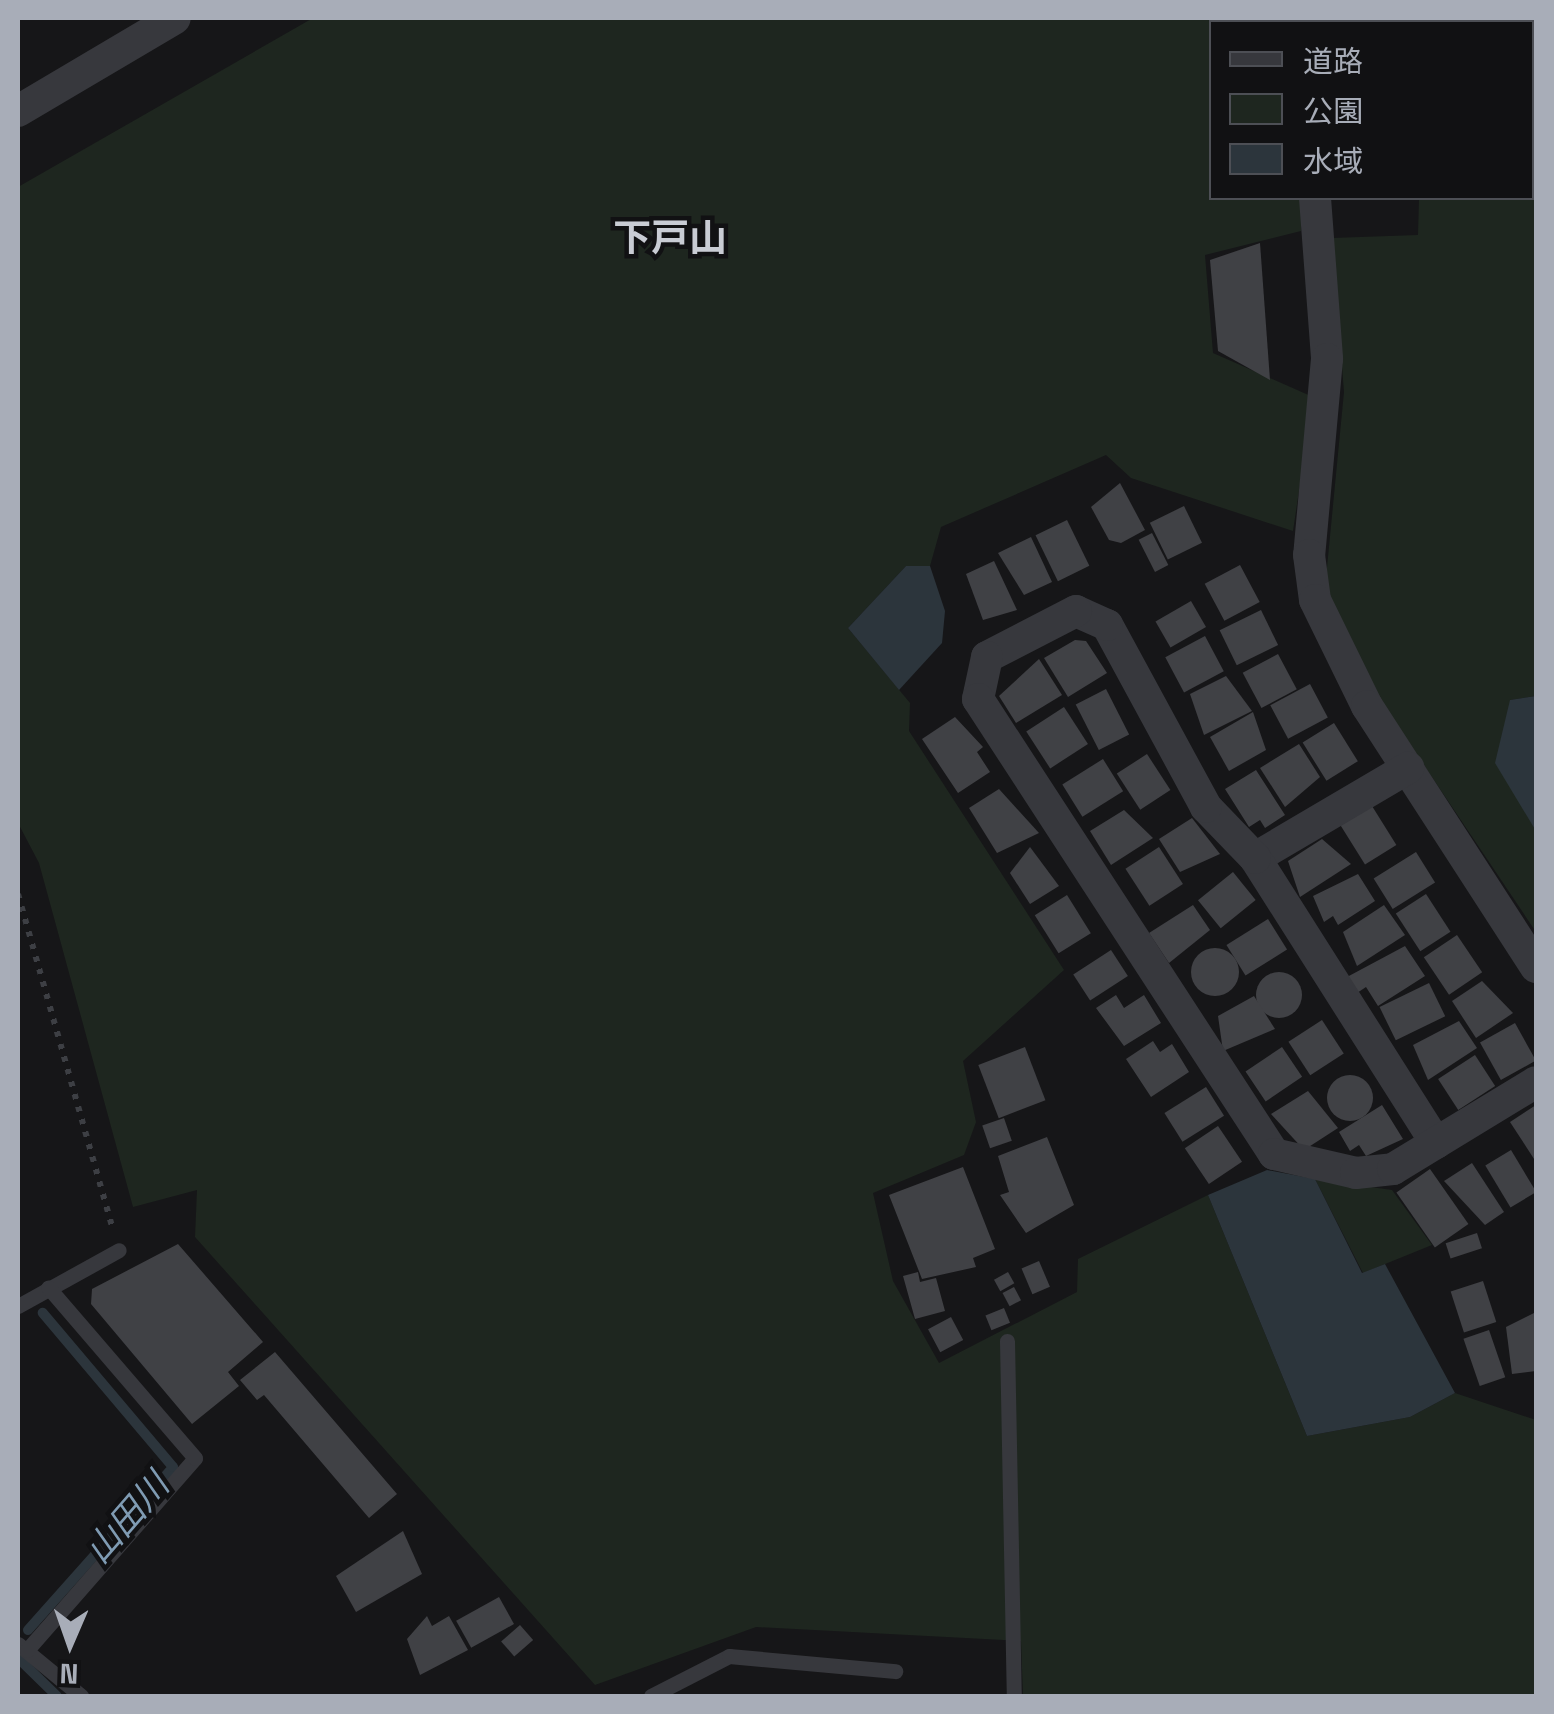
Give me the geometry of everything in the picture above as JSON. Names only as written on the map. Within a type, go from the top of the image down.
[{"type":"street","points":[[18,111],[175,18]]},
{"type":"street","points":[[1315,200],[1327,359],[1309,555],[1315,600],[1408,768],[1536,967]]},
{"type":"street","points":[[1436,1143],[1256,858],[1206,807],[1106,626],[1076,611],[987,658],[978,699],[1274,1154],[1356,1173],[1393,1169],[1436,1143],[1536,1082]]},
{"type":"street","points":[[1256,858],[1408,768]]},
{"type":"lane","points":[[18,1306],[119,1250]]},
{"type":"lane","points":[[48,1287],[195,1458],[22,1647],[81,1696]]},
{"type":"lane","points":[[1007,1341],[1002,1428],[1014,1696]]},
{"type":"lane","points":[[651,1696],[730,1656],[896,1670]]},
{"type":"path","points":[[18,894],[119,1250]]},
{"type":"green space","points":[[313,18],[1297,18],[1209,20],[1209,200],[1301,200],[1301,231],[1205,255],[1213,353],[1313,397],[1293,531],[1131,478],[1106,455],[941,527],[930,566],[906,566],[848,628],[910,703],[909,731],[1064,970],[963,1061],[976,1122],[964,1155],[873,1193],[893,1281],[939,1363],[1077,1292],[1078,1259],[1208,1195],[1307,1436],[1410,1417],[1455,1393],[1536,1420],[1536,1696],[1023,1696],[1021,1641],[756,1627],[595,1685],[195,1237],[197,1190],[133,1207],[39,863],[18,823],[18,187]]},
{"type":"green space","points":[[1390,18],[1536,18],[1536,696],[1510,700],[1536,831],[1536,932],[1356,664],[1325,588],[1344,392],[1332,238],[1418,235],[1419,200],[1534,200],[1534,20]]},
{"type":"green space","points":[[1315,1179],[1392,1190],[1432,1245],[1363,1273]]},
{"type":"water","points":[[906,566],[930,566],[945,611],[942,643],[899,690],[848,628]]},
{"type":"water","points":[[1536,696],[1536,831],[1495,763],[1510,700]]},
{"type":"water","points":[[1267,1170],[1315,1179],[1362,1273],[1385,1264],[1455,1393],[1410,1417],[1307,1436],[1208,1195]]},
{"type":"building","points":[[1260,243],[1270,380],[1218,351],[1210,260]]},
{"type":"building","points":[[1120,483],[1145,530],[1121,543],[1109,540],[1091,507]]},
{"type":"building","points":[[1184,506],[1202,543],[1168,560],[1150,523]]},
{"type":"building","points":[[1067,520],[1089,566],[1058,581],[1036,535]]},
{"type":"building","points":[[1152,533],[1168,565],[1155,572],[1139,540]]},
{"type":"building","points":[[1031,537],[1052,582],[1024,595],[998,553]]},
{"type":"building","points":[[994,561],[1017,610],[983,620],[966,574]]},
{"type":"building","points":[[1240,565],[1260,602],[1224,621],[1205,584]]},
{"type":"building","points":[[1191,601],[1206,627],[1170,647],[1155,622]]},
{"type":"building","points":[[1261,610],[1278,645],[1237,665],[1220,630]]},
{"type":"building","points":[[1205,636],[1224,671],[1184,692],[1165,657]]},
{"type":"building","points":[[1075,640],[1086,641],[1107,673],[1068,697],[1044,658]]},
{"type":"building","points":[[1278,654],[1297,689],[1261,708],[1243,673]]},
{"type":"building","points":[[1039,659],[1062,695],[1016,723],[999,696]]},
{"type":"building","points":[[1226,676],[1252,711],[1204,735],[1190,694]]},
{"type":"building","points":[[1310,684],[1328,718],[1288,739],[1270,705]]},
{"type":"building","points":[[1106,689],[1129,734],[1099,750],[1076,704]]},
{"type":"building","points":[[1064,707],[1088,744],[1050,768],[1026,732]]},
{"type":"building","points":[[1253,712],[1266,750],[1229,771],[1210,737]]},
{"type":"building","points":[[955,717],[983,747],[977,752],[990,772],[958,793],[922,739]]},
{"type":"building","points":[[1334,723],[1358,761],[1326,781],[1303,743]]},
{"type":"building","points":[[1299,744],[1320,777],[1285,807],[1260,768]]},
{"type":"building","points":[[1147,754],[1170,790],[1140,810],[1117,774]]},
{"type":"building","points":[[1103,759],[1123,791],[1082,817],[1062,784]]},
{"type":"building","points":[[1256,770],[1285,815],[1265,828],[1260,820],[1249,827],[1225,789]]},
{"type":"building","points":[[999,789],[1039,833],[997,853],[969,808]]},
{"type":"building","points":[[1372,806],[1396,845],[1365,865],[1341,826]]},
{"type":"building","points":[[1124,810],[1153,838],[1111,865],[1090,831]]},
{"type":"building","points":[[1192,818],[1220,854],[1180,872],[1159,839]]},
{"type":"building","points":[[1322,839],[1351,864],[1300,897],[1288,861]]},
{"type":"building","points":[[1030,847],[1059,886],[1030,904],[1010,873]]},
{"type":"building","points":[[1159,847],[1183,884],[1149,906],[1125,869]]},
{"type":"building","points":[[1416,852],[1435,883],[1393,909],[1374,878]]},
{"type":"building","points":[[1233,872],[1256,900],[1221,928],[1198,900]]},
{"type":"building","points":[[1358,874],[1375,901],[1338,925],[1333,916],[1324,922],[1313,896]]},
{"type":"building","points":[[1426,894],[1451,932],[1420,951],[1396,914]]},
{"type":"building","points":[[1067,895],[1091,933],[1059,953],[1035,915]]},
{"type":"building","points":[[1193,905],[1210,930],[1169,963],[1149,933]]},
{"type":"building","points":[[1384,905],[1405,935],[1357,966],[1343,932]]},
{"type":"building","points":[[1268,919],[1287,950],[1246,975],[1226,945]]},
{"type":"building","points":[[1457,935],[1482,972],[1449,995],[1424,957]]},
{"type":"building","points":[[1405,946],[1425,976],[1378,1006],[1366,987],[1357,993],[1347,977]]},
{"type":"building","points":[[1215,948],[1232,955],[1239,972],[1232,989],[1215,996],[1198,989],[1191,972],[1198,955]]},
{"type":"building","points":[[1111,950],[1128,976],[1090,1001],[1073,975]]},
{"type":"building","points":[[1279,972],[1295,979],[1302,995],[1295,1011],[1279,1018],[1263,1011],[1256,995],[1263,979]]},
{"type":"building","points":[[1482,981],[1513,1013],[1476,1038],[1452,1001]]},
{"type":"building","points":[[1429,983],[1445,1016],[1396,1040],[1380,1007]]},
{"type":"building","points":[[1116,995],[1124,1008],[1144,995],[1161,1023],[1124,1046],[1096,1008]]},
{"type":"building","points":[[1254,996],[1275,1029],[1223,1051],[1218,1016]]},
{"type":"building","points":[[1322,1020],[1344,1054],[1310,1075],[1288,1042]]},
{"type":"building","points":[[1459,1021],[1477,1048],[1428,1080],[1413,1045]]},
{"type":"building","points":[[1515,1023],[1536,1061],[1501,1080],[1480,1042]]},
{"type":"building","points":[[1153,1041],[1160,1052],[1172,1044],[1189,1072],[1151,1097],[1126,1059]]},
{"type":"building","points":[[1025,1047],[1045,1100],[999,1118],[978,1065]]},
{"type":"building","points":[[1282,1047],[1302,1077],[1266,1101],[1246,1072]]},
{"type":"building","points":[[1475,1055],[1495,1086],[1458,1110],[1438,1079]]},
{"type":"building","points":[[1350,1075],[1366,1082],[1373,1098],[1366,1114],[1350,1121],[1334,1114],[1327,1098],[1334,1082]]},
{"type":"building","points":[[1206,1087],[1224,1116],[1182,1142],[1164,1113]]},
{"type":"building","points":[[1308,1091],[1338,1128],[1304,1150],[1271,1114]]},
{"type":"building","points":[[1382,1105],[1403,1139],[1366,1156],[1359,1145],[1350,1151],[1339,1132]]},
{"type":"building","points":[[1536,1105],[1536,1162],[1510,1122]]},
{"type":"building","points":[[1004,1118],[1012,1141],[990,1148],[982,1125]]},
{"type":"building","points":[[1218,1126],[1242,1162],[1209,1184],[1185,1148]]},
{"type":"building","points":[[1047,1137],[1074,1205],[1026,1233],[1000,1195],[1009,1192],[998,1156]]},
{"type":"building","points":[[1511,1150],[1536,1192],[1511,1207],[1485,1165]]},
{"type":"building","points":[[1472,1163],[1504,1212],[1485,1225],[1444,1181]]},
{"type":"building","points":[[963,1167],[995,1249],[973,1258],[976,1267],[922,1279],[889,1195]]},
{"type":"building","points":[[1430,1169],[1468,1224],[1435,1247],[1396,1193]]},
{"type":"building","points":[[1477,1233],[1482,1248],[1451,1258],[1446,1243]]},
{"type":"building","points":[[178,1244],[263,1342],[228,1372],[239,1386],[192,1424],[91,1304],[92,1289]]},
{"type":"building","points":[[1039,1261],[1050,1287],[1032,1294],[1022,1268]]},
{"type":"building","points":[[918,1272],[920,1282],[936,1278],[945,1311],[915,1319],[903,1276]]},
{"type":"building","points":[[1008,1272],[1014,1283],[1000,1291],[994,1280]]},
{"type":"building","points":[[1483,1281],[1496,1322],[1464,1332],[1451,1292]]},
{"type":"building","points":[[1014,1287],[1021,1300],[1010,1306],[1003,1293]]},
{"type":"building","points":[[1004,1308],[1010,1323],[991,1330],[985,1315]]},
{"type":"building","points":[[1536,1312],[1536,1371],[1512,1374],[1506,1327]]},
{"type":"building","points":[[951,1317],[963,1340],[940,1352],[928,1329]]},
{"type":"building","points":[[1489,1330],[1505,1377],[1480,1386],[1463,1339]]},
{"type":"building","points":[[275,1352],[397,1494],[369,1518],[264,1395],[257,1400],[240,1380]]},
{"type":"building","points":[[403,1531],[422,1574],[356,1612],[336,1576]]},
{"type":"building","points":[[499,1597],[514,1624],[471,1648],[456,1621]]},
{"type":"building","points":[[427,1616],[432,1626],[449,1616],[468,1650],[420,1675],[407,1639]]},
{"type":"building","points":[[520,1625],[533,1640],[514,1656],[501,1641]]},
{"type":"waterway","name":"山田川","points":[[28,1630],[173,1467],[43,1313]]},
{"type":"waterway","name":"山田川","points":[[18,1658],[57,1696]]},
{"type":"district","name":"下戸山","points":[[670,239]]}]
